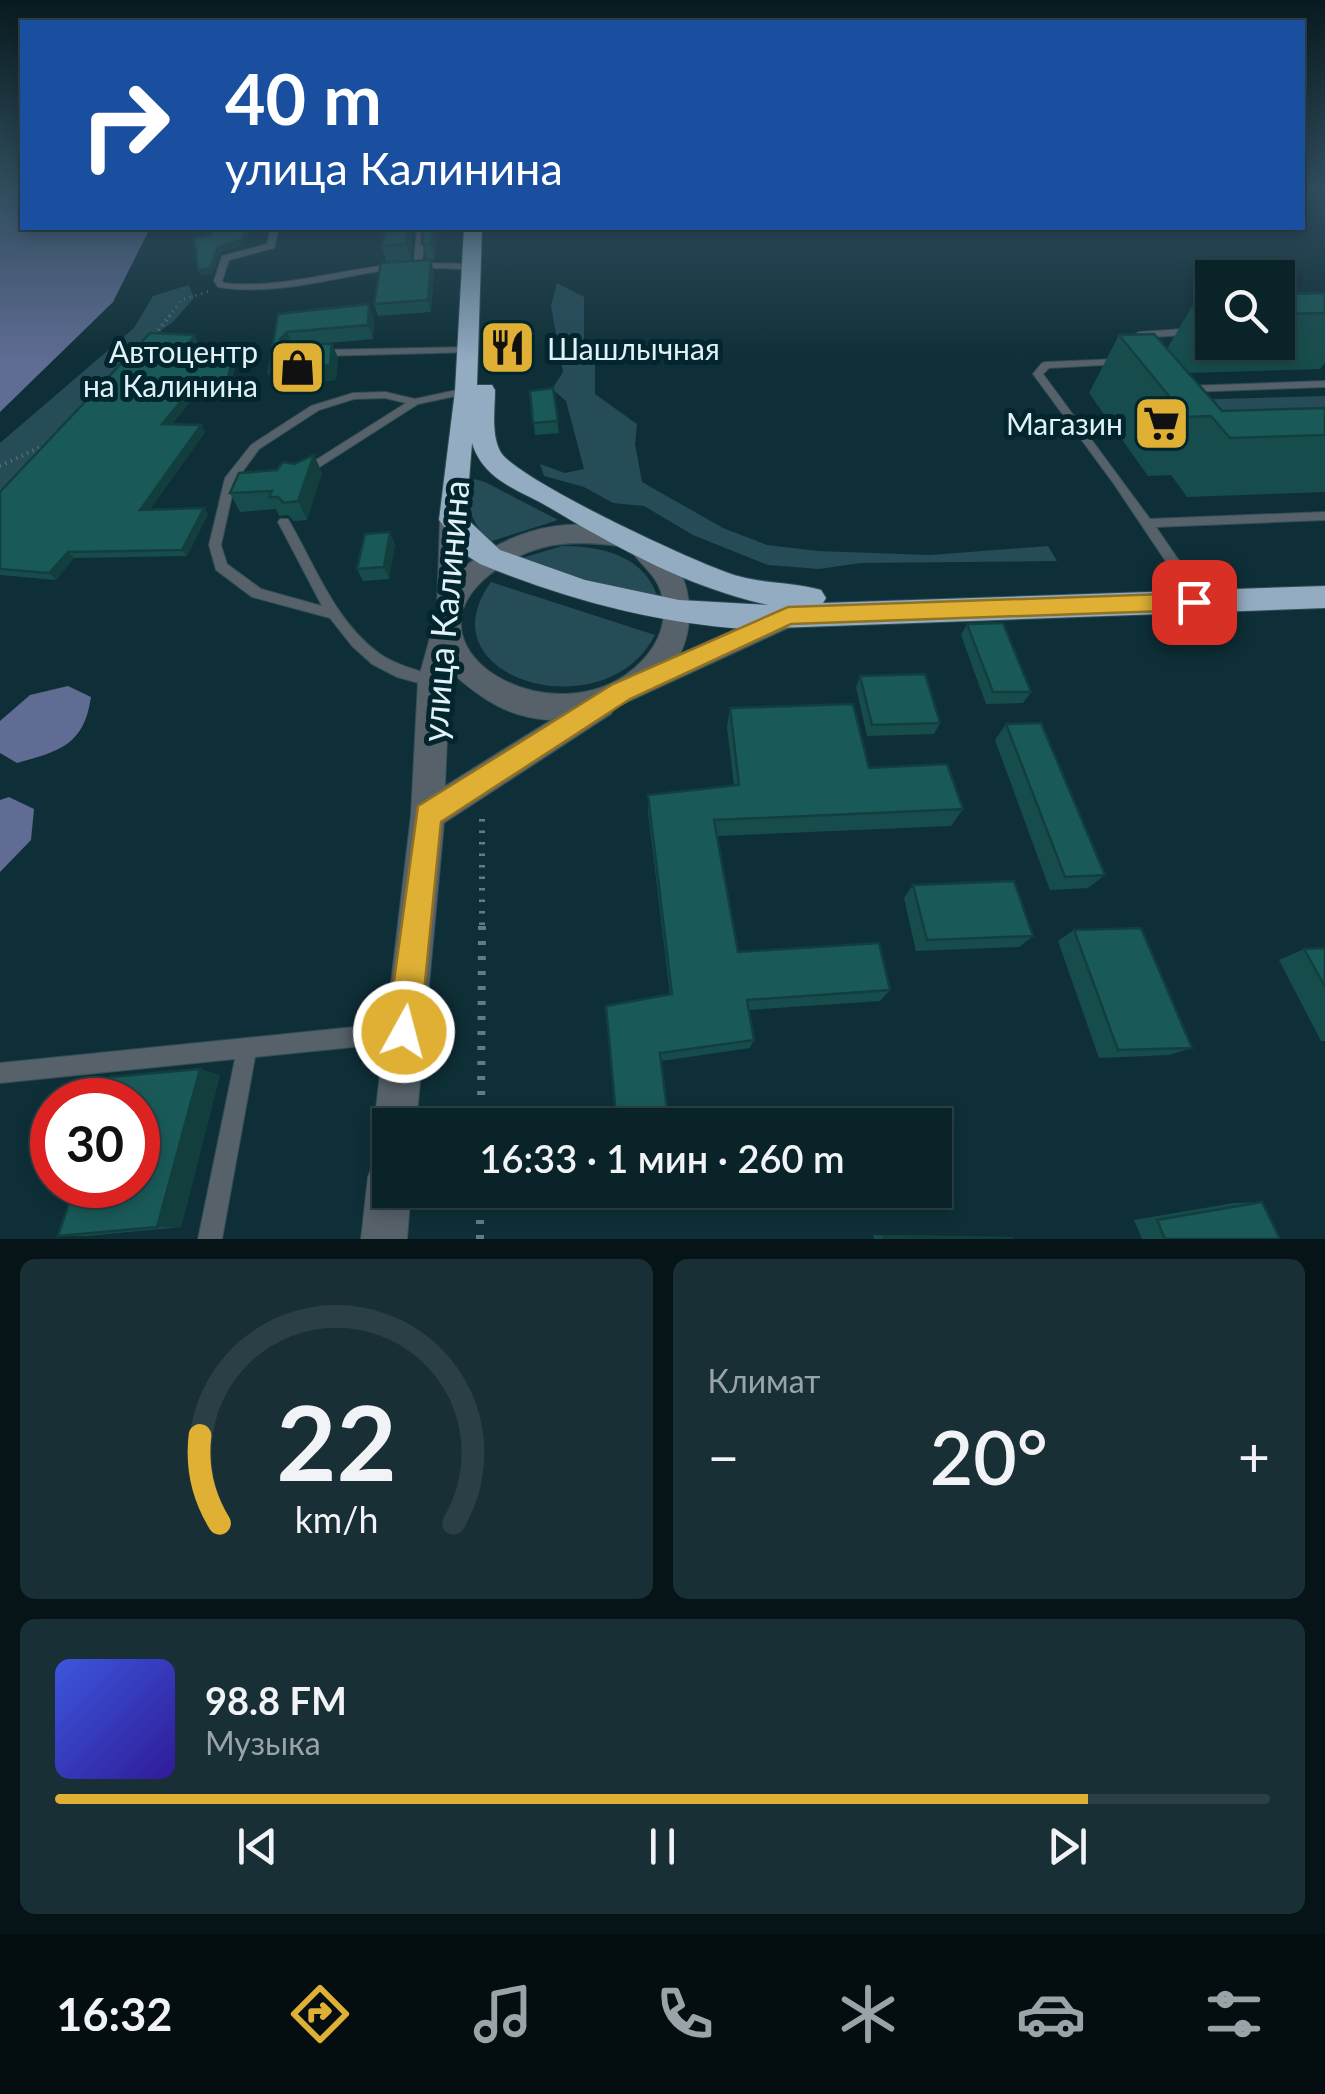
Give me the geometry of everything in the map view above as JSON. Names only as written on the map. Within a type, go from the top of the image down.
[{"type":"highway","name":"улица Калинина","points":[[452,520],[466,390],[474,248]]},
{"type":"highway","name":"улица Калинина","points":[[487,248],[483,440],[508,476],[630,543],[739,589],[839,606]]},
{"type":"highway","points":[[452,520],[490,557],[610,600],[679,614],[788,616],[839,606],[1325,579]]},
{"type":"highway","points":[[839,606],[1325,597]]},
{"type":"street","name":"улица Калинина","points":[[397,1108],[428,815],[432,681],[451,613],[452,520]]},
{"type":"street","points":[[622,692],[660,662],[672,643],[679,614],[672,582],[630,543],[588,531],[548,533],[517,542],[490,557],[464,582],[451,613],[451,637],[459,660],[477,681],[502,697],[556,707],[590,703],[622,692],[788,616]]},
{"type":"street","name":"улица Калинина","points":[[428,815],[622,692]]},
{"type":"street","points":[[384,1239],[387,1208]]},
{"type":"lane","points":[[264,248],[225,258],[218,281],[221,285],[320,281],[418,265],[474,267]]},
{"type":"lane","points":[[418,265],[419,248]]},
{"type":"lane","points":[[1139,348],[1128,336],[1195,331]]},
{"type":"lane","points":[[314,352],[469,350]]},
{"type":"lane","points":[[1132,362],[1046,365],[1038,374],[1188,584]]},
{"type":"lane","points":[[1173,389],[1325,384]]},
{"type":"lane","points":[[299,476],[415,402],[466,390]]},
{"type":"lane","points":[[333,614],[257,593],[221,567],[216,545],[229,481],[254,447],[315,408],[354,396],[385,395],[415,402]]},
{"type":"lane","points":[[1146,522],[1325,516]]},
{"type":"lane","points":[[284,522],[333,614],[371,658],[390,670],[432,681]]},
{"type":"lane","points":[[0,1073],[404,1032]]},
{"type":"lane","points":[[210,1239],[247,1048]]},
{"type":"path","points":[[147,344],[181,300],[200,292]]},
{"type":"path","points":[[0,466],[52,444],[42,458]]},
{"type":"path","points":[[480,1108],[482,794]]},
{"type":"path","points":[[480,1208],[480,1239]]},
{"type":"shaded area","points":[[0,248],[140,248],[113,302],[0,412]]},
{"type":"shaded area","points":[[557,283],[584,297],[584,339],[595,355],[595,394],[637,424],[635,444],[642,482],[723,528],[767,545],[818,551],[930,555],[1048,546],[1057,561],[861,563],[819,569],[768,565],[693,535],[644,506],[613,503],[584,487],[544,476],[540,464],[565,473],[584,469],[566,401],[552,389],[563,372],[551,306]]},
{"type":"shaded area","points":[[189,285],[194,298],[172,323],[152,336],[0,500],[0,443],[134,328],[153,296]]},
{"type":"shaded area","points":[[1325,396],[1325,432],[1216,436],[1187,400]]},
{"type":"shaded area","points":[[474,479],[558,520],[492,541],[479,529],[471,513],[469,495]]},
{"type":"shaded area","points":[[562,546],[610,552],[637,566],[655,590],[660,607],[522,558]]},
{"type":"shaded area","points":[[491,582],[655,635],[631,665],[599,681],[563,686],[528,681],[499,667],[480,645],[476,616]]},
{"type":"shaded area","points":[[68,686],[91,697],[83,726],[68,744],[17,763],[0,753],[0,721],[30,695]]},
{"type":"shaded area","points":[[9,797],[34,809],[31,840],[0,872],[0,800]]},
{"type":"building","points":[[195,248],[218,248],[210,268],[198,270]]},
{"type":"building","points":[[431,260],[428,300],[374,304],[381,263]]},
{"type":"building","points":[[1325,293],[1325,313],[1295,314],[1295,294]]},
{"type":"building","points":[[369,304],[368,325],[287,332],[280,339],[287,344],[332,344],[330,365],[268,373],[278,314]]},
{"type":"building","points":[[150,333],[195,335],[178,356],[234,353],[228,377],[199,380],[162,424],[201,425],[140,510],[204,508],[182,550],[68,552],[49,573],[0,569],[0,492]]},
{"type":"building","points":[[1154,334],[1222,411],[1325,408],[1325,435],[1230,438],[1211,416],[1186,417],[1119,335]]},
{"type":"building","points":[[553,388],[558,421],[533,423],[530,391]]},
{"type":"building","points":[[314,455],[298,501],[284,503],[278,497],[269,497],[272,491],[230,493],[239,473],[277,470],[283,462],[294,464]]},
{"type":"building","points":[[390,532],[384,567],[357,569],[365,534]]},
{"type":"building","points":[[1003,623],[1031,692],[993,692],[967,624]]},
{"type":"building","points":[[925,674],[940,723],[872,725],[860,676]]},
{"type":"building","points":[[853,704],[869,768],[947,764],[963,809],[714,820],[738,952],[879,943],[890,990],[747,1000],[754,1040],[660,1053],[667,1108],[615,1108],[606,1006],[672,994],[648,795],[739,785],[730,708]]},
{"type":"building","points":[[1041,723],[1105,875],[1065,877],[1006,724]]},
{"type":"building","points":[[1014,881],[1033,936],[927,940],[913,885]]},
{"type":"building","points":[[1141,928],[1192,1048],[1118,1050],[1074,930]]},
{"type":"building","points":[[1325,948],[1325,987],[1304,949]]},
{"type":"building","points":[[200,1069],[157,1227],[58,1236],[67,1208],[160,1208],[160,1078],[111,1077]]},
{"type":"building","points":[[1262,1202],[1280,1239],[1165,1239],[1157,1220]]},
{"type":"building","points":[[1012,1238],[1012,1239],[884,1239]]},
{"type":"place","name":"Шашлычная","points":[[508,348]]},
{"type":"place","name":"Автоцентр на Калинина","points":[[297,368]]},
{"type":"place","name":"Магазин","points":[[1162,423]]},
{"type":"route","points":[[404,1032],[428,815],[622,692],[788,616],[1194,602]]}]
